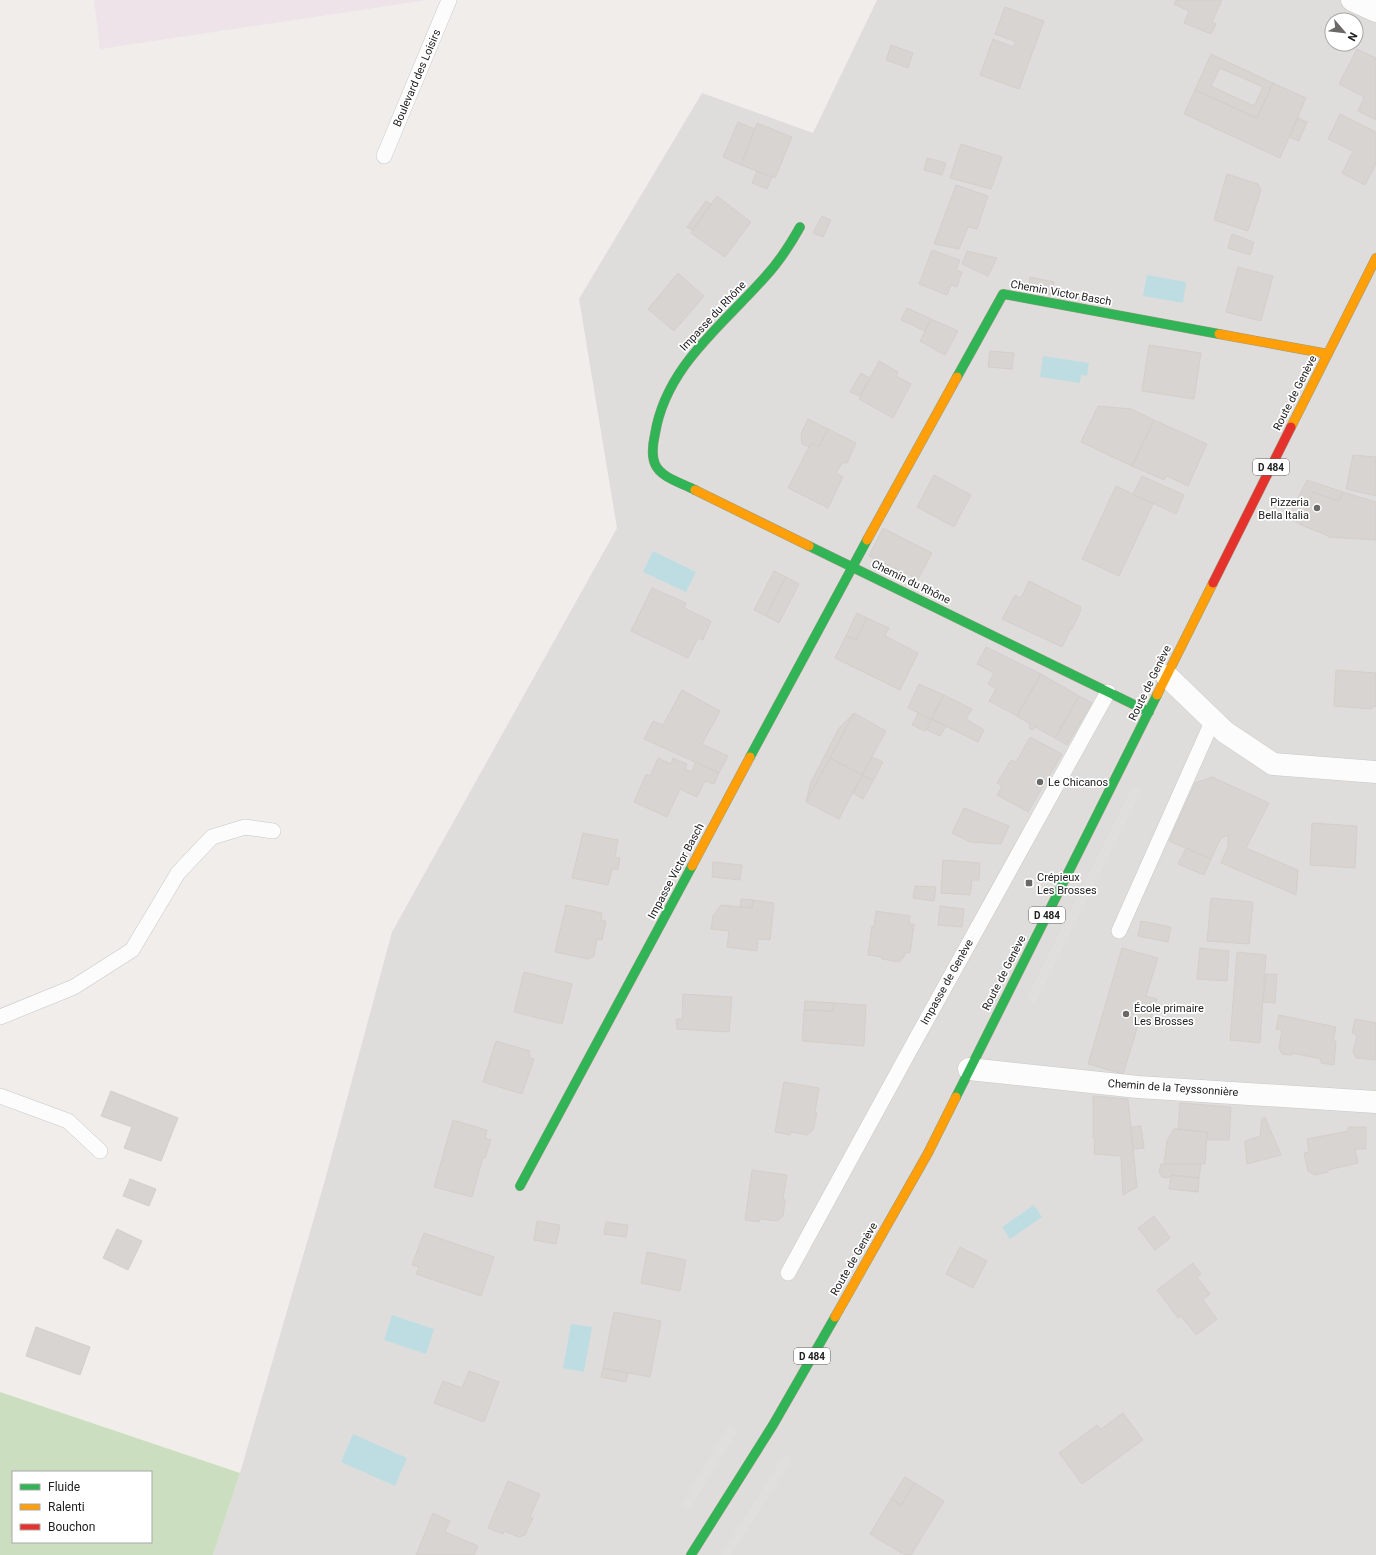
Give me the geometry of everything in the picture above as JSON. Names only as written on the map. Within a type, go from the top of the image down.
[{"type":"street","points":[[1352,0],[1376,11]]},
{"type":"street","name":"Impasse du Rhône","points":[[663,474],[654,463],[653,440],[657,421],[667,393],[682,368],[703,342],[760,283],[787,250],[800,227]]},
{"type":"street","name":"Route de Genève","points":[[691,1555],[784,1404],[928,1153],[1376,258]]},
{"type":"street","name":"Chemin Victor Basch","points":[[852,567],[1003,294],[1328,354]]},
{"type":"street","name":"Chemin du Rhône","points":[[663,474],[1149,712]]},
{"type":"street","name":"Impasse Victor Basch","points":[[520,1186],[852,567]]},
{"type":"street","points":[[1167,676],[1225,732],[1273,764],[1376,772]]},
{"type":"street","name":"Chemin de la Teyssonnière","points":[[970,1069],[1138,1087],[1376,1102]]},
{"type":"lane","name":"Boulevard des Loisirs","points":[[384,156],[449,0]]},
{"type":"lane","name":"Impasse de Genève","points":[[788,1273],[1108,692]]},
{"type":"lane","points":[[1119,931],[1213,720]]},
{"type":"lane","points":[[0,1017],[74,987],[132,950],[178,873],[212,837],[245,827],[273,831]]},
{"type":"lane","points":[[0,1096],[68,1121],[100,1151]]},
{"type":"shaded area","points":[[94,0],[427,0],[100,49]]},
{"type":"shaded area","points":[[877,0],[1376,0],[1376,1555],[213,1555],[240,1473],[325,1180],[392,932],[617,528],[579,299],[702,93],[813,133]]},
{"type":"shaded area","points":[[1133,787],[1141,791],[1035,1003],[1027,999]]},
{"type":"shaded area","points":[[729,1425],[738,1430],[689,1510],[681,1505]]},
{"type":"shaded area","points":[[785,1454],[792,1459],[731,1555],[721,1555]]},
{"type":"green space","points":[[0,1392],[240,1473],[213,1555],[0,1555]]},
{"type":"water","points":[[1147,275],[1186,282],[1183,303],[1143,296]]},
{"type":"water","points":[[1043,356],[1089,363],[1087,376],[1081,375],[1080,383],[1040,377]]},
{"type":"water","points":[[653,551],[696,572],[686,592],[643,572]]},
{"type":"water","points":[[1034,1205],[1042,1217],[1010,1239],[1002,1227]]},
{"type":"water","points":[[392,1315],[434,1329],[426,1354],[384,1340]]},
{"type":"water","points":[[571,1324],[592,1327],[584,1372],[563,1368]]},
{"type":"water","points":[[353,1434],[407,1458],[395,1486],[341,1462]]},
{"type":"building","points":[[1176,0],[1222,0],[1212,22],[1216,24],[1211,34],[1184,23],[1189,11],[1174,4]]},
{"type":"building","points":[[1005,7],[1044,21],[1019,89],[980,75],[993,39],[1013,47],[1016,42],[995,34]]},
{"type":"building","points":[[891,45],[913,53],[908,68],[886,60]]},
{"type":"building","points":[[1355,52],[1363,52],[1376,58],[1376,120],[1358,111],[1364,97],[1339,84]]},
{"type":"building","points":[[1211,54],[1273,83],[1257,118],[1195,90]],"holes":[[[1220,68],[1263,87],[1254,106],[1211,86]]]},
{"type":"building","points":[[1273,83],[1306,98],[1280,158],[1184,114],[1195,90],[1257,118]]},
{"type":"building","points":[[1340,114],[1376,132],[1376,164],[1365,185],[1342,173],[1353,151],[1328,139]]},
{"type":"building","points":[[1298,118],[1307,122],[1299,141],[1289,137]]},
{"type":"building","points":[[738,122],[755,129],[741,165],[723,157]]},
{"type":"building","points":[[757,123],[792,137],[775,178],[741,165]]},
{"type":"building","points":[[961,144],[1002,157],[991,189],[950,178]]},
{"type":"building","points":[[927,158],[946,163],[942,175],[924,170]]},
{"type":"building","points":[[757,171],[772,177],[767,189],[752,183]]},
{"type":"building","points":[[1227,174],[1258,184],[1261,190],[1248,231],[1214,220]]},
{"type":"building","points":[[956,185],[988,196],[977,229],[968,227],[959,249],[934,244]]},
{"type":"building","points":[[717,196],[751,222],[725,257],[691,233]]},
{"type":"building","points":[[706,201],[711,204],[692,230],[687,227]]},
{"type":"building","points":[[822,216],[831,220],[823,237],[813,233]]},
{"type":"building","points":[[1232,234],[1254,242],[1250,255],[1228,248]]},
{"type":"building","points":[[932,250],[960,260],[956,270],[962,272],[957,287],[951,285],[947,295],[919,284]]},
{"type":"building","points":[[967,251],[997,258],[988,276],[962,264]]},
{"type":"building","points":[[1238,267],[1273,276],[1261,321],[1226,312]]},
{"type":"building","points":[[678,273],[704,296],[674,331],[648,309]]},
{"type":"building","points":[[1030,277],[1054,282],[1052,295],[1028,291]]},
{"type":"building","points":[[907,308],[931,319],[925,331],[901,320]]},
{"type":"building","points":[[931,319],[958,331],[945,355],[920,341]]},
{"type":"building","points":[[1149,345],[1201,353],[1194,399],[1142,391]]},
{"type":"building","points":[[990,351],[1014,353],[1012,369],[988,367]]},
{"type":"building","points":[[879,361],[898,372],[896,376],[911,384],[893,418],[859,399]]},
{"type":"building","points":[[861,373],[870,378],[860,396],[850,392]]},
{"type":"building","points":[[1098,406],[1131,409],[1154,420],[1132,466],[1081,442]]},
{"type":"building","points":[[808,419],[828,429],[819,447],[811,443],[809,447],[802,444],[801,434]]},
{"type":"building","points":[[1154,420],[1207,444],[1188,486],[1167,476],[1164,480],[1132,466]]},
{"type":"building","points":[[828,429],[856,443],[847,463],[842,463],[836,473],[843,477],[828,508],[788,488],[811,443],[819,447]]},
{"type":"building","points":[[1353,455],[1376,457],[1376,496],[1346,489]]},
{"type":"building","points":[[934,475],[971,495],[954,527],[917,507]]},
{"type":"building","points":[[1142,476],[1184,495],[1176,514],[1133,494]]},
{"type":"building","points":[[1307,480],[1343,492],[1339,501],[1313,492],[1301,525],[1288,517]]},
{"type":"building","points":[[1116,486],[1153,504],[1119,576],[1082,559]]},
{"type":"building","points":[[1313,492],[1339,501],[1343,492],[1376,502],[1376,540],[1328,537],[1329,536],[1301,525]]},
{"type":"building","points":[[883,528],[932,553],[918,579],[869,556]]},
{"type":"building","points":[[774,571],[786,577],[766,616],[754,610]]},
{"type":"building","points":[[786,577],[799,584],[779,623],[766,616]]},
{"type":"building","points":[[1029,581],[1081,607],[1072,629],[1062,647],[1002,619],[1015,595],[1021,598]]},
{"type":"building","points":[[652,588],[686,603],[684,608],[711,621],[703,640],[698,638],[688,658],[631,631]]},
{"type":"building","points":[[857,613],[867,618],[856,640],[846,636]]},
{"type":"building","points":[[867,618],[889,628],[885,636],[918,653],[900,690],[835,658],[846,636],[856,640]]},
{"type":"building","points":[[986,647],[1041,674],[1017,716],[989,701],[996,689],[988,684],[994,673],[977,664]]},
{"type":"building","points":[[1336,670],[1376,673],[1376,707],[1372,706],[1372,709],[1334,706]]},
{"type":"building","points":[[1041,674],[1079,696],[1055,738],[1035,727],[1033,730],[1029,728],[1030,724],[1017,716]]},
{"type":"building","points":[[919,684],[944,695],[931,719],[908,708]]},
{"type":"building","points":[[682,690],[720,711],[702,744],[728,756],[719,773],[644,739],[653,721],[663,725]]},
{"type":"building","points":[[944,695],[972,709],[966,719],[984,730],[978,742],[931,719]]},
{"type":"building","points":[[1079,696],[1092,703],[1067,745],[1055,738]]},
{"type":"building","points":[[854,713],[886,731],[862,775],[830,758]]},
{"type":"building","points":[[854,713],[806,802],[811,782],[839,728]]},
{"type":"building","points":[[918,713],[931,719],[925,731],[912,725]]},
{"type":"building","points":[[932,719],[946,726],[940,736],[927,730]]},
{"type":"building","points":[[1030,737],[1062,754],[1028,812],[997,795],[1002,786],[997,783],[1011,760],[1016,762]]},
{"type":"building","points":[[872,757],[883,762],[873,781],[862,775]]},
{"type":"building","points":[[658,758],[671,764],[673,758],[687,764],[685,769],[691,772],[696,762],[719,773],[714,784],[705,781],[697,797],[680,789],[667,817],[634,802],[646,774],[650,776]]},
{"type":"building","points":[[830,758],[862,775],[839,819],[806,802]]},
{"type":"building","points":[[862,775],[873,781],[863,799],[853,793]]},
{"type":"building","points":[[1212,777],[1269,803],[1246,848],[1298,870],[1296,895],[1221,863],[1228,847],[1228,835],[1221,838],[1211,859],[1169,841],[1195,783]]},
{"type":"building","points":[[964,808],[1009,826],[1001,844],[970,842],[952,833]]},
{"type":"building","points":[[1312,823],[1357,826],[1355,868],[1310,865]]},
{"type":"building","points":[[583,833],[618,840],[615,857],[620,858],[618,870],[612,869],[608,885],[572,878]]},
{"type":"building","points":[[1186,848],[1211,859],[1204,875],[1178,864]]},
{"type":"building","points":[[943,860],[980,863],[979,880],[972,880],[970,895],[941,893]]},
{"type":"building","points":[[713,862],[742,865],[740,880],[712,877]]},
{"type":"building","points":[[915,886],[936,887],[934,901],[913,898]]},
{"type":"building","points":[[1211,898],[1253,902],[1249,944],[1207,941]]},
{"type":"building","points":[[741,899],[753,900],[752,908],[740,907]]},
{"type":"building","points":[[753,900],[774,903],[770,940],[758,939],[757,951],[727,947],[729,931],[711,929],[713,916],[721,905],[752,908]]},
{"type":"building","points":[[566,905],[602,913],[601,920],[606,921],[602,940],[597,939],[594,956],[588,959],[555,952]]},
{"type":"building","points":[[940,906],[964,909],[962,927],[938,925]]},
{"type":"building","points":[[876,911],[910,916],[909,924],[914,924],[910,953],[905,953],[904,957],[899,962],[868,955],[872,926],[874,927]]},
{"type":"building","points":[[1141,921],[1171,927],[1168,942],[1138,936]]},
{"type":"building","points":[[1122,948],[1158,958],[1146,996],[1157,999],[1150,1022],[1140,1019],[1123,1074],[1088,1064]]},
{"type":"building","points":[[1200,948],[1229,951],[1227,981],[1197,979]]},
{"type":"building","points":[[1237,952],[1266,955],[1260,1043],[1230,1040]]},
{"type":"building","points":[[524,972],[572,984],[562,1024],[514,1012]]},
{"type":"building","points":[[1266,974],[1277,974],[1275,1003],[1263,1002]]},
{"type":"building","points":[[683,994],[732,997],[729,1032],[677,1029],[676,1019],[682,1019]]},
{"type":"building","points":[[805,1001],[834,1003],[833,1011],[804,1010]]},
{"type":"building","points":[[834,1003],[866,1005],[864,1046],[802,1041],[804,1010],[833,1011]]},
{"type":"building","points":[[1279,1015],[1336,1027],[1333,1041],[1336,1041],[1334,1065],[1321,1063],[1321,1059],[1292,1053],[1292,1055],[1282,1054],[1279,1048],[1282,1030],[1276,1029]]},
{"type":"building","points":[[1355,1019],[1376,1023],[1376,1060],[1356,1058],[1353,1052],[1357,1035],[1352,1033]]},
{"type":"building","points":[[496,1041],[530,1051],[529,1057],[534,1059],[522,1094],[483,1082]]},
{"type":"building","points":[[784,1082],[819,1088],[815,1112],[817,1113],[813,1130],[808,1135],[791,1132],[790,1135],[775,1132]]},
{"type":"building","points":[[111,1091],[178,1118],[161,1161],[124,1148],[132,1127],[101,1116]]},
{"type":"building","points":[[1093,1096],[1128,1099],[1137,1187],[1123,1195],[1121,1156],[1094,1154],[1095,1139],[1093,1138]]},
{"type":"building","points":[[1180,1103],[1231,1107],[1229,1140],[1207,1140],[1207,1132],[1178,1129]]},
{"type":"building","points":[[1265,1117],[1281,1155],[1247,1164],[1245,1141],[1260,1136],[1262,1119]]},
{"type":"building","points":[[453,1120],[487,1130],[485,1138],[491,1140],[485,1158],[483,1157],[472,1197],[434,1187]]},
{"type":"building","points":[[1141,1126],[1144,1148],[1133,1149],[1131,1127]]},
{"type":"building","points":[[1348,1127],[1366,1127],[1366,1149],[1355,1149],[1358,1163],[1314,1175],[1308,1171],[1304,1153],[1309,1152],[1307,1139],[1348,1131]]},
{"type":"building","points":[[1174,1129],[1207,1132],[1205,1164],[1164,1164],[1167,1141]]},
{"type":"building","points":[[1161,1164],[1201,1164],[1199,1178],[1171,1175],[1168,1178],[1162,1177],[1159,1172]]},
{"type":"building","points":[[752,1170],[787,1175],[783,1199],[785,1200],[783,1216],[777,1221],[760,1219],[759,1222],[745,1220]]},
{"type":"building","points":[[1171,1175],[1199,1178],[1198,1192],[1169,1189]]},
{"type":"building","points":[[130,1179],[156,1189],[149,1206],[123,1196]]},
{"type":"building","points":[[1154,1216],[1170,1238],[1155,1250],[1138,1228]]},
{"type":"building","points":[[537,1221],[560,1225],[556,1244],[534,1240]]},
{"type":"building","points":[[606,1222],[628,1225],[626,1237],[604,1234]]},
{"type":"building","points":[[117,1229],[142,1241],[128,1270],[103,1258]]},
{"type":"building","points":[[424,1233],[494,1257],[481,1296],[416,1274],[419,1267],[412,1265]]},
{"type":"building","points":[[960,1247],[987,1261],[973,1288],[946,1274]]},
{"type":"building","points":[[647,1252],[686,1260],[680,1291],[641,1283]]},
{"type":"building","points":[[1193,1263],[1201,1274],[1197,1277],[1210,1294],[1203,1300],[1217,1319],[1196,1335],[1181,1316],[1178,1318],[1157,1290]]},
{"type":"building","points":[[614,1312],[661,1321],[650,1377],[603,1368]]},
{"type":"building","points":[[36,1327],[90,1347],[80,1375],[26,1356]]},
{"type":"building","points":[[603,1368],[628,1373],[626,1382],[601,1377]]},
{"type":"building","points":[[469,1371],[499,1382],[484,1422],[434,1403],[443,1381],[462,1388]]},
{"type":"building","points":[[1123,1413],[1143,1440],[1082,1484],[1059,1453],[1097,1425],[1101,1429]]},
{"type":"building","points":[[905,1477],[915,1483],[901,1505],[891,1499]]},
{"type":"building","points":[[508,1481],[540,1494],[530,1517],[533,1518],[525,1535],[519,1537],[504,1531],[503,1534],[488,1528]]},
{"type":"building","points":[[915,1483],[944,1501],[911,1555],[905,1555],[870,1534],[891,1499],[901,1505]]},
{"type":"building","points":[[433,1513],[450,1521],[445,1532],[478,1546],[474,1555],[416,1555]]},
{"type":"traffic: fast","points":[[695,490],[667,477],[655,464],[653,457],[653,445],[661,410],[671,388],[698,348],[770,271],[784,253],[800,227]]},
{"type":"traffic: fast","points":[[957,377],[1003,294],[1219,334]]},
{"type":"traffic: fast","points":[[750,757],[867,540]]},
{"type":"traffic: fast","points":[[809,546],[1149,712]]},
{"type":"traffic: fast","points":[[956,1097],[1157,695]]},
{"type":"traffic: fast","points":[[520,1186],[692,866]]},
{"type":"traffic: fast","points":[[691,1555],[773,1425],[835,1317]]},
{"type":"traffic: slow","points":[[1291,427],[1376,258]]},
{"type":"traffic: slow","points":[[1219,334],[1328,354]]},
{"type":"traffic: slow","points":[[867,540],[957,377]]},
{"type":"traffic: slow","points":[[695,490],[809,546]]},
{"type":"traffic: slow","points":[[1157,695],[1213,583]]},
{"type":"traffic: slow","points":[[692,866],[750,757]]},
{"type":"traffic: slow","points":[[835,1317],[928,1153],[956,1097]]},
{"type":"traffic: jam","points":[[1213,583],[1291,427]]},
{"type":"place","name":"Pizzeria Bella Italia","points":[[1317,508]]},
{"type":"place","name":"Le Chicanos","points":[[1040,782]]},
{"type":"place","name":"Crépieux Les Brosses","points":[[1029,883]]},
{"type":"place","name":"École primaire Les Brosses","points":[[1126,1014]]}]
